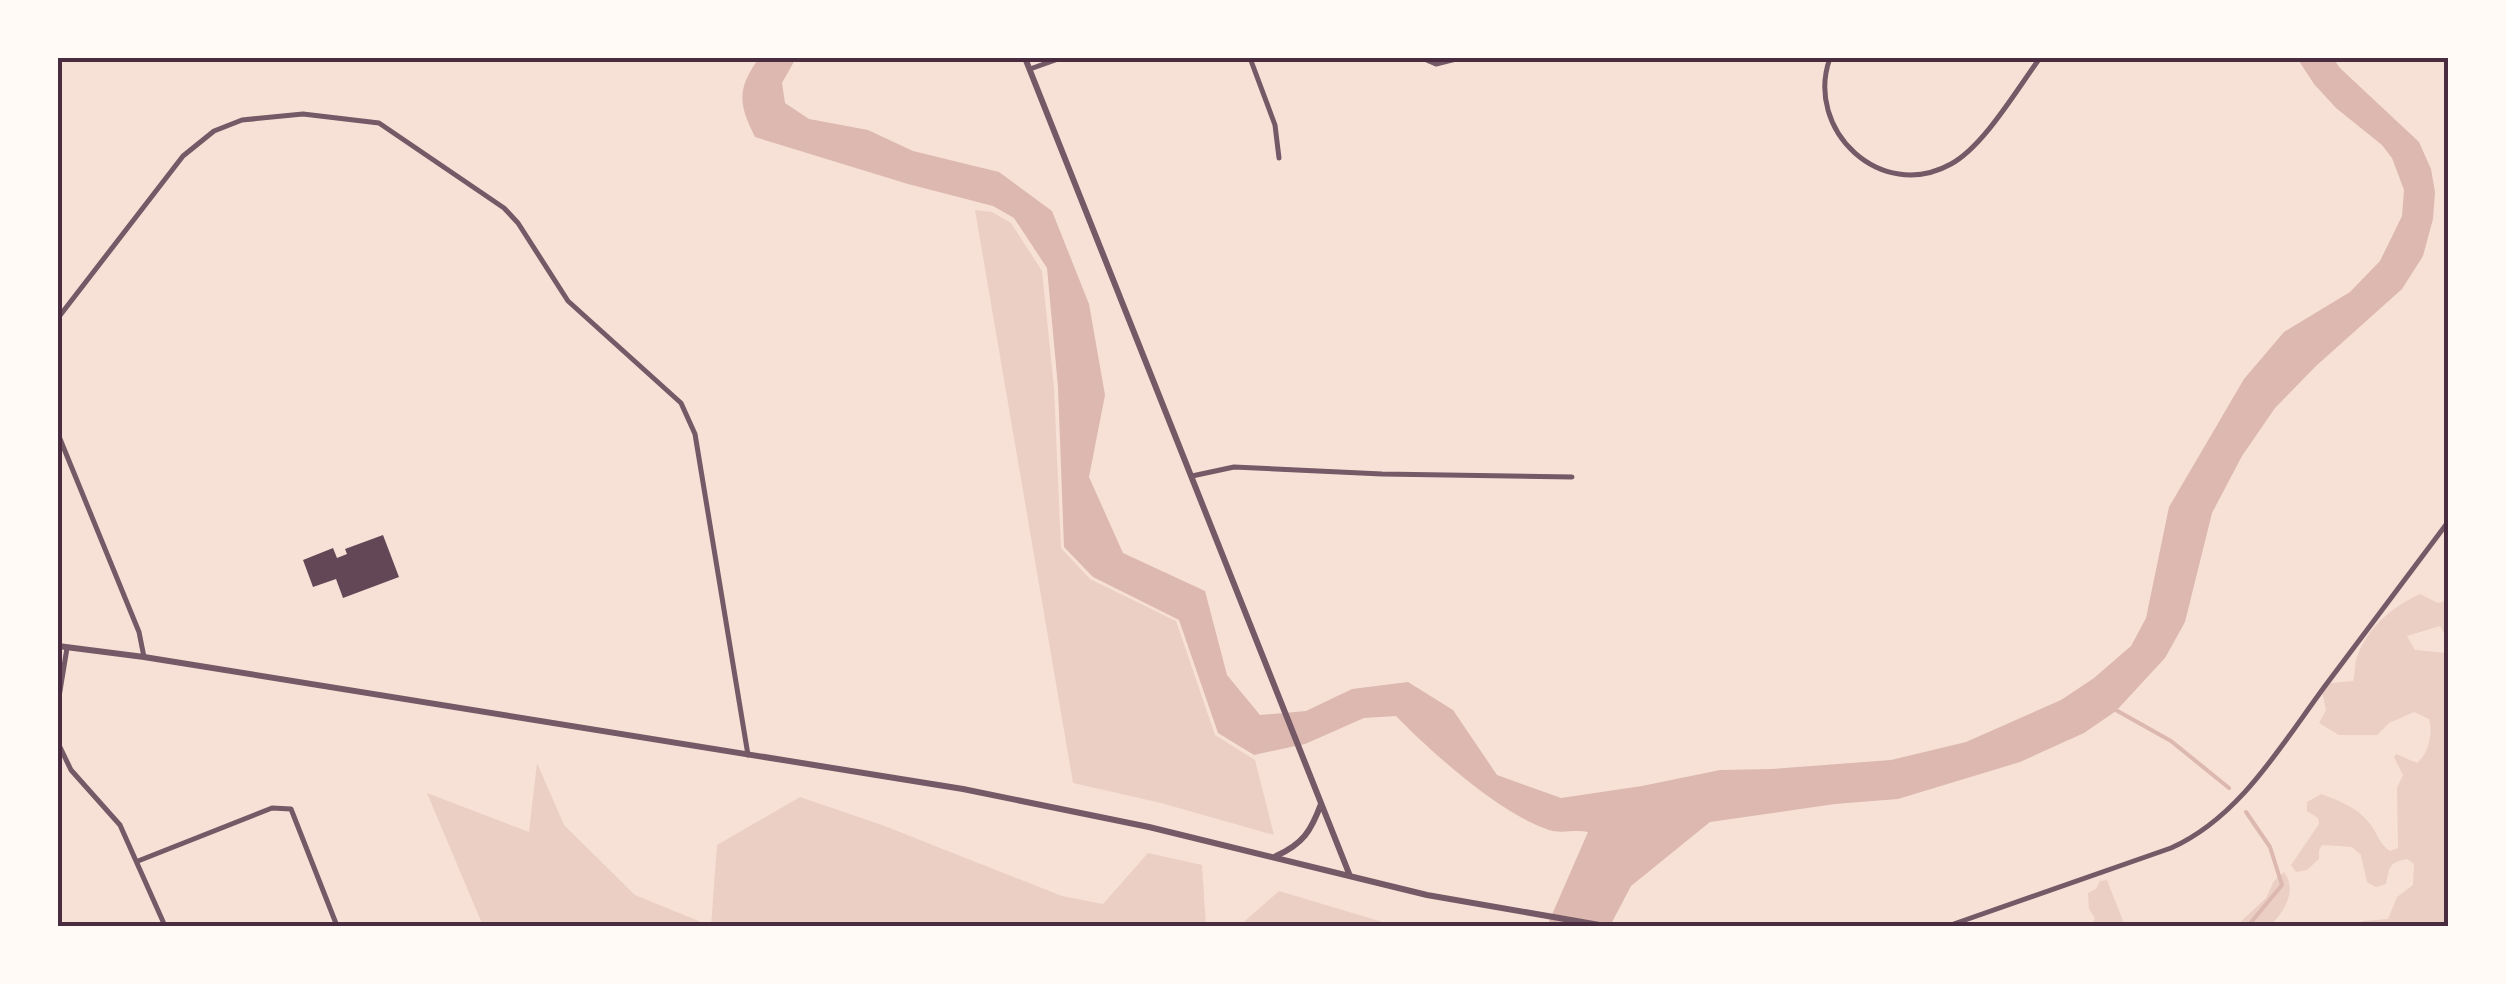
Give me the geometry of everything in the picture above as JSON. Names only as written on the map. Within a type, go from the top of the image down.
[{"type":"street","points":[[1025,58],[1350,877]]},
{"type":"street","points":[[1030,69],[1062,58]]},
{"type":"street","points":[[1250,58],[1275,126],[1278,158]]},
{"type":"street","points":[[1422,58],[1441,64],[1460,58]]},
{"type":"street","points":[[1830,58],[1826,98],[1839,138],[1863,161],[1904,175],[1949,166],[1966,153],[2040,58]]},
{"type":"street","points":[[58,318],[183,156],[214,131],[242,120],[283,116],[368,120],[400,135],[504,208],[518,223],[568,301],[681,402],[688,414],[695,434],[748,755]]},
{"type":"street","points":[[58,434],[140,632],[144,657]]},
{"type":"street","points":[[1190,477],[1234,467],[1382,474],[1572,476]]},
{"type":"street","points":[[1948,926],[2170,848],[2221,816],[2257,777],[2448,522]]},
{"type":"street","points":[[58,646],[963,789],[1276,856],[1350,877],[1534,916],[1605,926]]},
{"type":"street","points":[[58,703],[67,648]]},
{"type":"street","points":[[58,743],[59,754],[120,825],[165,926]]},
{"type":"street","points":[[1276,856],[1292,849],[1309,834],[1321,803]]},
{"type":"street","points":[[138,861],[272,808],[291,809],[338,926]]},
{"type":"shaded area","points":[[759,58],[796,58],[782,83],[785,103],[809,119],[868,130],[913,151],[999,172],[1052,211],[1089,304],[1105,395],[1089,477],[1123,553],[1205,591],[1227,675],[1260,715],[1306,711],[1352,689],[1408,682],[1453,710],[1497,775],[1561,798],[1720,770],[1891,760],[1966,742],[2061,700],[2131,646],[2146,618],[2169,507],[2244,379],[2284,332],[2350,292],[2380,261],[2402,216],[2404,190],[2392,158],[2382,145],[2336,108],[2297,58],[2333,58],[2419,142],[2431,169],[2435,192],[2433,219],[2423,256],[2402,289],[2275,408],[2242,456],[2212,513],[2185,622],[2165,658],[2116,711],[2084,733],[2020,762],[1898,799],[1710,822],[1631,886],[1610,926],[1547,926],[1588,832],[1549,830],[1509,811],[1447,764],[1396,716],[1364,718],[1305,744],[1254,755],[1218,733],[1179,620],[1093,577],[1064,547],[1058,387],[1047,268],[1014,218],[993,206],[755,137],[742,96]]},
{"type":"shaded area","points":[[975,210],[992,212],[1011,223],[1042,271],[1054,388],[1061,548],[1090,579],[1176,621],[1215,735],[1255,760],[1274,835],[1073,783]]},
{"type":"shaded area","points":[[2420,594],[2438,603],[2448,600],[2448,641],[2440,626],[2407,636],[2415,650],[2448,653],[2448,926],[2352,926],[2388,919],[2397,897],[2413,885],[2414,864],[2407,859],[2396,862],[2390,867],[2386,884],[2376,887],[2367,882],[2361,855],[2352,847],[2322,845],[2319,859],[2307,870],[2296,872],[2291,865],[2319,824],[2318,818],[2307,811],[2307,802],[2321,794],[2355,809],[2386,848],[2398,848],[2397,788],[2403,775],[2394,757],[2396,754],[2417,763],[2427,748],[2430,724],[2429,719],[2414,712],[2389,723],[2377,735],[2339,735],[2319,723],[2326,710],[2322,691],[2331,683],[2353,681],[2357,657],[2374,627]]},
{"type":"shaded area","points":[[537,763],[564,825],[635,895],[711,926],[483,926],[427,793],[529,832]]},
{"type":"shaded area","points":[[800,797],[1062,896],[1103,904],[1148,853],[1202,865],[1206,926],[711,926],[717,845]]},
{"type":"shaded area","points":[[2284,872],[2289,893],[2284,908],[2270,926],[2236,926],[2266,898],[2274,881]]},
{"type":"shaded area","points":[[2107,880],[2125,926],[2092,926],[2095,918],[2089,909],[2088,893],[2100,881]]},
{"type":"shaded area","points":[[1279,891],[1396,926],[1239,926]]},
{"type":"building","points":[[383,535],[399,577],[343,598],[336,579],[313,587],[303,560],[333,548],[337,558],[347,554],[345,549]]},
{"type":"waterway","points":[[2114,709],[2171,741],[2229,788]]},
{"type":"waterway","points":[[2246,812],[2270,847],[2282,885],[2248,926]]}]
